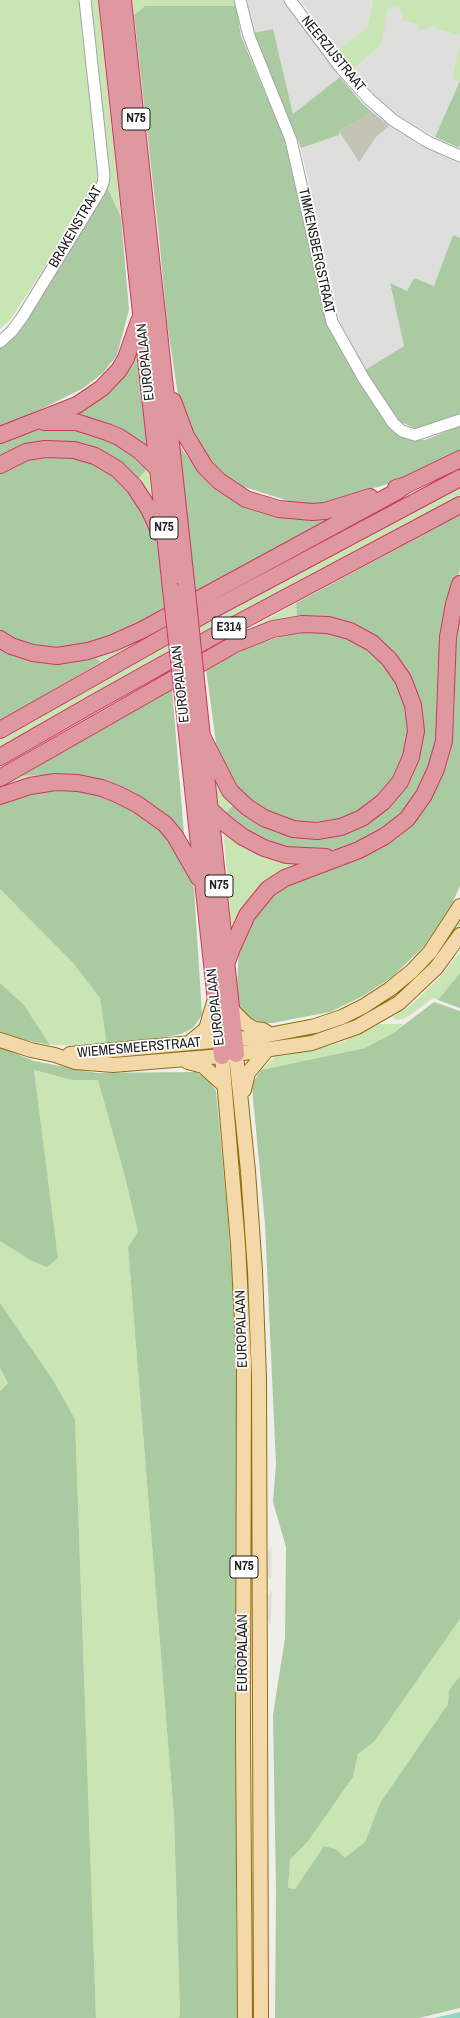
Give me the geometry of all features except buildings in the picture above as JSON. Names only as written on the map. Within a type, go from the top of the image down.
[{"type":"highway","name":"EUROPALAAN","points":[[106,0],[157,468],[172,589],[215,996],[228,1047]]},
{"type":"highway","name":"EUROPALAAN","points":[[123,0],[176,499],[228,962],[232,1010],[228,1047]]},
{"type":"highway","points":[[0,435],[76,405],[111,380],[126,358],[141,316]]},
{"type":"highway","points":[[160,341],[168,364],[174,404],[186,436],[205,467],[219,481],[235,493],[256,503],[279,509],[312,512],[343,506],[406,485],[460,459]]},
{"type":"highway","points":[[33,422],[63,421],[95,427],[120,437],[140,451],[157,468],[176,499]]},
{"type":"highway","points":[[0,465],[26,452],[45,449],[74,450],[95,456],[117,469],[141,494],[166,544]]},
{"type":"highway","name":"E314","points":[[0,730],[207,613],[460,478]]},
{"type":"highway","points":[[0,639],[11,646],[33,654],[57,656],[88,651],[113,643],[142,630],[396,492],[406,485]]},
{"type":"highway","name":"E314","points":[[0,757],[216,635],[460,505]]},
{"type":"highway","points":[[228,962],[232,948],[246,915],[268,889],[285,878],[374,843],[407,819],[430,784],[441,756],[444,741],[448,637],[453,609],[460,584]]},
{"type":"highway","points":[[0,778],[235,644],[273,629],[302,624],[328,625],[350,631],[372,643],[389,659],[403,679],[413,705],[416,731],[411,757],[400,782],[383,802],[362,818],[341,827],[317,831],[293,829],[264,818],[247,807],[230,791],[203,738]]},
{"type":"highway","points":[[191,777],[202,800],[210,810],[243,837],[264,848],[286,855],[306,858],[340,857]]},
{"type":"highway","points":[[0,796],[30,786],[55,782],[78,783],[102,788],[117,794],[137,804],[165,824],[187,854],[203,886]]},
{"type":"main road","name":"WIEMESMEERSTRAAT","points":[[0,1040],[31,1050],[56,1055],[75,1062],[113,1065],[184,1060],[269,1034],[315,1026],[342,1017],[364,1006],[390,989],[412,971],[430,952],[460,906]]},
{"type":"main road","name":"WIEMESMEERSTRAAT","points":[[56,1055],[109,1052],[188,1044],[267,1050],[312,1043],[357,1027],[399,1003],[436,968],[460,935]]},
{"type":"main road","points":[[188,1044],[206,1029],[215,996]]},
{"type":"main road","points":[[232,1010],[246,1024],[255,1029],[263,1030],[269,1034]]},
{"type":"main road","name":"EUROPALAAN","points":[[228,1047],[224,1085],[238,1244],[244,1361],[243,1735],[245,2018]]},
{"type":"main road","name":"EUROPALAAN","points":[[228,1047],[241,1099],[255,1270],[259,1384],[261,2018]]},
{"type":"main road","points":[[241,1099],[248,1073],[267,1050]]},
{"type":"main road","points":[[184,1060],[203,1066],[224,1085]]},
{"type":"street","name":"BRAKENSTRAAT","points":[[0,342],[23,316],[99,192],[104,176],[85,0]]},
{"type":"street","name":"TIMKENSBERGSTRAAT","points":[[240,0],[249,36],[291,140],[332,322],[364,379],[393,423],[402,431],[415,435],[460,420]]},
{"type":"street","name":"NEERZIJSTRAAT","points":[[290,0],[340,67],[369,99],[393,120],[428,142],[460,156]]},
{"type":"shaded area","points":[[247,0],[282,0],[340,77],[293,114],[273,29],[253,33]]},
{"type":"shaded area","points":[[300,0],[373,0],[367,28],[338,50]]},
{"type":"shaded area","points":[[396,7],[403,12],[402,20],[419,25],[418,31],[436,24],[435,29],[460,35],[460,45],[452,79],[460,82],[435,137],[403,120],[381,103],[352,70],[381,45],[387,9]]},
{"type":"shaded area","points":[[372,112],[418,144],[460,164],[460,238],[453,235],[434,286],[414,278],[407,291],[390,284],[404,346],[365,370],[340,322],[301,148],[339,135],[339,131]]},
{"type":"shaded area","points":[[372,112],[389,126],[376,137],[359,162],[339,131]]},
{"type":"shaded area","points":[[272,1546],[271,1580],[267,1575],[268,1552]]},
{"type":"shaded area","points":[[272,1590],[271,1626],[267,1620],[267,1596]]},
{"type":"green space","points":[[0,0],[81,0],[98,184],[10,320],[0,329]]},
{"type":"green space","points":[[88,0],[98,0],[121,217],[105,183]]},
{"type":"green space","points":[[132,0],[235,0],[236,6],[145,6],[134,15]]},
{"type":"green space","points":[[373,0],[460,0],[460,35],[435,29],[436,25],[418,31],[419,25],[402,20],[403,12],[396,7],[388,9],[381,45],[352,70],[338,50],[367,28]]},
{"type":"green space","points":[[145,6],[236,6],[241,36],[284,138],[326,318],[408,438],[425,440],[460,426],[460,450],[391,483],[319,504],[295,503],[235,484],[207,461],[185,424],[178,395],[167,323],[159,237],[134,15]]},
{"type":"green space","points":[[273,29],[293,114],[340,77],[362,103],[372,112],[339,131],[339,135],[301,148],[253,33]]},
{"type":"green space","points":[[460,45],[460,82],[452,79]]},
{"type":"green space","points":[[460,81],[460,145],[459,148],[435,137]]},
{"type":"green space","points":[[105,183],[121,217],[129,310],[117,355],[103,373],[82,389],[0,429],[0,346]]},
{"type":"green space","points":[[453,235],[460,238],[460,413],[417,429],[401,422],[383,399],[365,370],[404,346],[390,283],[407,291],[414,278],[434,286]]},
{"type":"green space","points":[[136,350],[147,445],[147,449],[71,416]]},
{"type":"green space","points":[[65,425],[124,445],[148,468],[136,481],[93,451],[0,459],[0,440],[23,429]]},
{"type":"green space","points":[[179,444],[201,472],[224,492],[347,512],[195,592]]},
{"type":"green space","points":[[40,456],[85,458],[118,477],[149,521],[157,543],[167,610],[102,641],[62,649],[27,645],[0,632],[0,471],[11,464]]},
{"type":"green space","points":[[148,468],[152,504],[136,481]]},
{"type":"green space","points":[[460,485],[460,498],[199,637],[198,625]]},
{"type":"green space","points":[[460,515],[460,570],[448,608],[442,716],[430,777],[398,820],[357,845],[333,850],[301,853],[264,844],[223,816],[235,803],[275,829],[369,821],[422,730],[387,651],[297,619],[296,603]]},
{"type":"green space","points":[[296,603],[297,619],[201,655]]},
{"type":"green space","points":[[460,611],[460,886],[451,906],[424,946],[393,976],[363,996],[330,1012],[272,1023],[264,1023],[249,1017],[240,1008],[237,986],[239,945],[245,929],[279,887],[374,851],[401,835],[411,825],[434,793],[447,764],[451,744],[454,719],[456,637]]},
{"type":"green space","points":[[167,621],[168,626],[101,662],[92,655]]},
{"type":"green space","points":[[328,631],[349,637],[377,653],[406,696],[410,734],[398,774],[388,787],[370,804],[359,812],[344,818],[307,823],[287,820],[265,811],[242,795],[231,779],[216,743],[206,669],[249,647],[291,633]]},
{"type":"green space","points":[[169,641],[170,654],[0,751],[0,737]]},
{"type":"green space","points":[[0,647],[92,655],[101,662],[0,721]]},
{"type":"green space","points":[[173,669],[174,674],[0,773],[0,768]]},
{"type":"green space","points":[[172,688],[184,834],[145,803],[87,779],[45,775],[19,776]]},
{"type":"green space","points":[[45,775],[65,777],[0,791],[0,787],[19,776]]},
{"type":"green space","points":[[215,776],[235,803],[223,816],[219,811]]},
{"type":"green space","points":[[35,789],[100,792],[157,824],[186,865],[194,888],[202,1015],[193,1028],[181,1034],[148,1041],[107,1046],[100,998],[73,963],[0,889],[0,802]]},
{"type":"green space","points":[[223,830],[244,847],[262,855],[305,864],[232,930]]},
{"type":"green space","points":[[0,889],[73,963],[100,998],[107,1046],[50,1045],[24,1005],[0,983]]},
{"type":"green space","points":[[460,915],[460,927],[448,944],[431,965],[399,995],[358,1021],[315,1037],[313,1031],[371,1008]]},
{"type":"green space","points":[[460,952],[460,973],[438,1000],[433,998],[412,1014],[403,1019],[396,1020],[393,1017],[411,1005],[441,976]]},
{"type":"green space","points":[[460,973],[460,1008],[438,1000]]},
{"type":"green space","points":[[0,983],[24,1005],[50,1045],[15,1038],[0,1032]]},
{"type":"green space","points":[[434,1002],[460,1011],[460,1619],[374,1742],[358,1754],[353,1777],[309,1840],[290,1860],[288,1888],[295,1889],[324,1846],[336,1849],[345,1858],[365,1842],[380,1803],[448,1704],[449,1690],[460,1676],[460,2008],[419,2018],[275,2018],[276,1891],[273,1715],[285,1638],[286,1547],[273,1502],[276,1464],[265,1224],[252,1088],[254,1081],[261,1070],[365,1048],[393,1033]]},
{"type":"green space","points":[[380,1024],[403,1024],[393,1033],[365,1048],[261,1070],[275,1057],[316,1050],[342,1042]]},
{"type":"green space","points":[[0,1047],[34,1061],[96,1073],[195,1072],[208,1079],[216,1091],[228,1219],[235,1325],[237,1426],[236,1914],[238,2018],[179,2018],[174,1817],[128,1247],[138,1232],[125,1177],[98,1080],[72,1080],[34,1070],[58,1258],[47,1267],[30,1260],[0,1241]]},
{"type":"green space","points":[[34,1070],[72,1080],[98,1080],[125,1177],[138,1232],[128,1247],[174,1817],[179,2018],[96,2018],[75,1419],[53,1380],[0,1303],[0,1241],[30,1260],[58,1258]]},
{"type":"green space","points":[[0,1303],[53,1380],[75,1419],[96,2018],[0,2018],[0,1391],[8,1383],[0,1368]]},
{"type":"green space","points":[[0,1368],[8,1383],[0,1391]]},
{"type":"green space","points":[[460,1619],[460,1676],[449,1690],[448,1704],[380,1803],[365,1842],[345,1859],[336,1849],[324,1846],[295,1889],[288,1888],[290,1860],[309,1840],[353,1777],[358,1754],[374,1742]]},
{"type":"green space","points":[[254,1873],[257,2018],[250,2018],[248,1876]]},
{"type":"green space","points":[[460,2012],[460,2018],[434,2018]]}]
